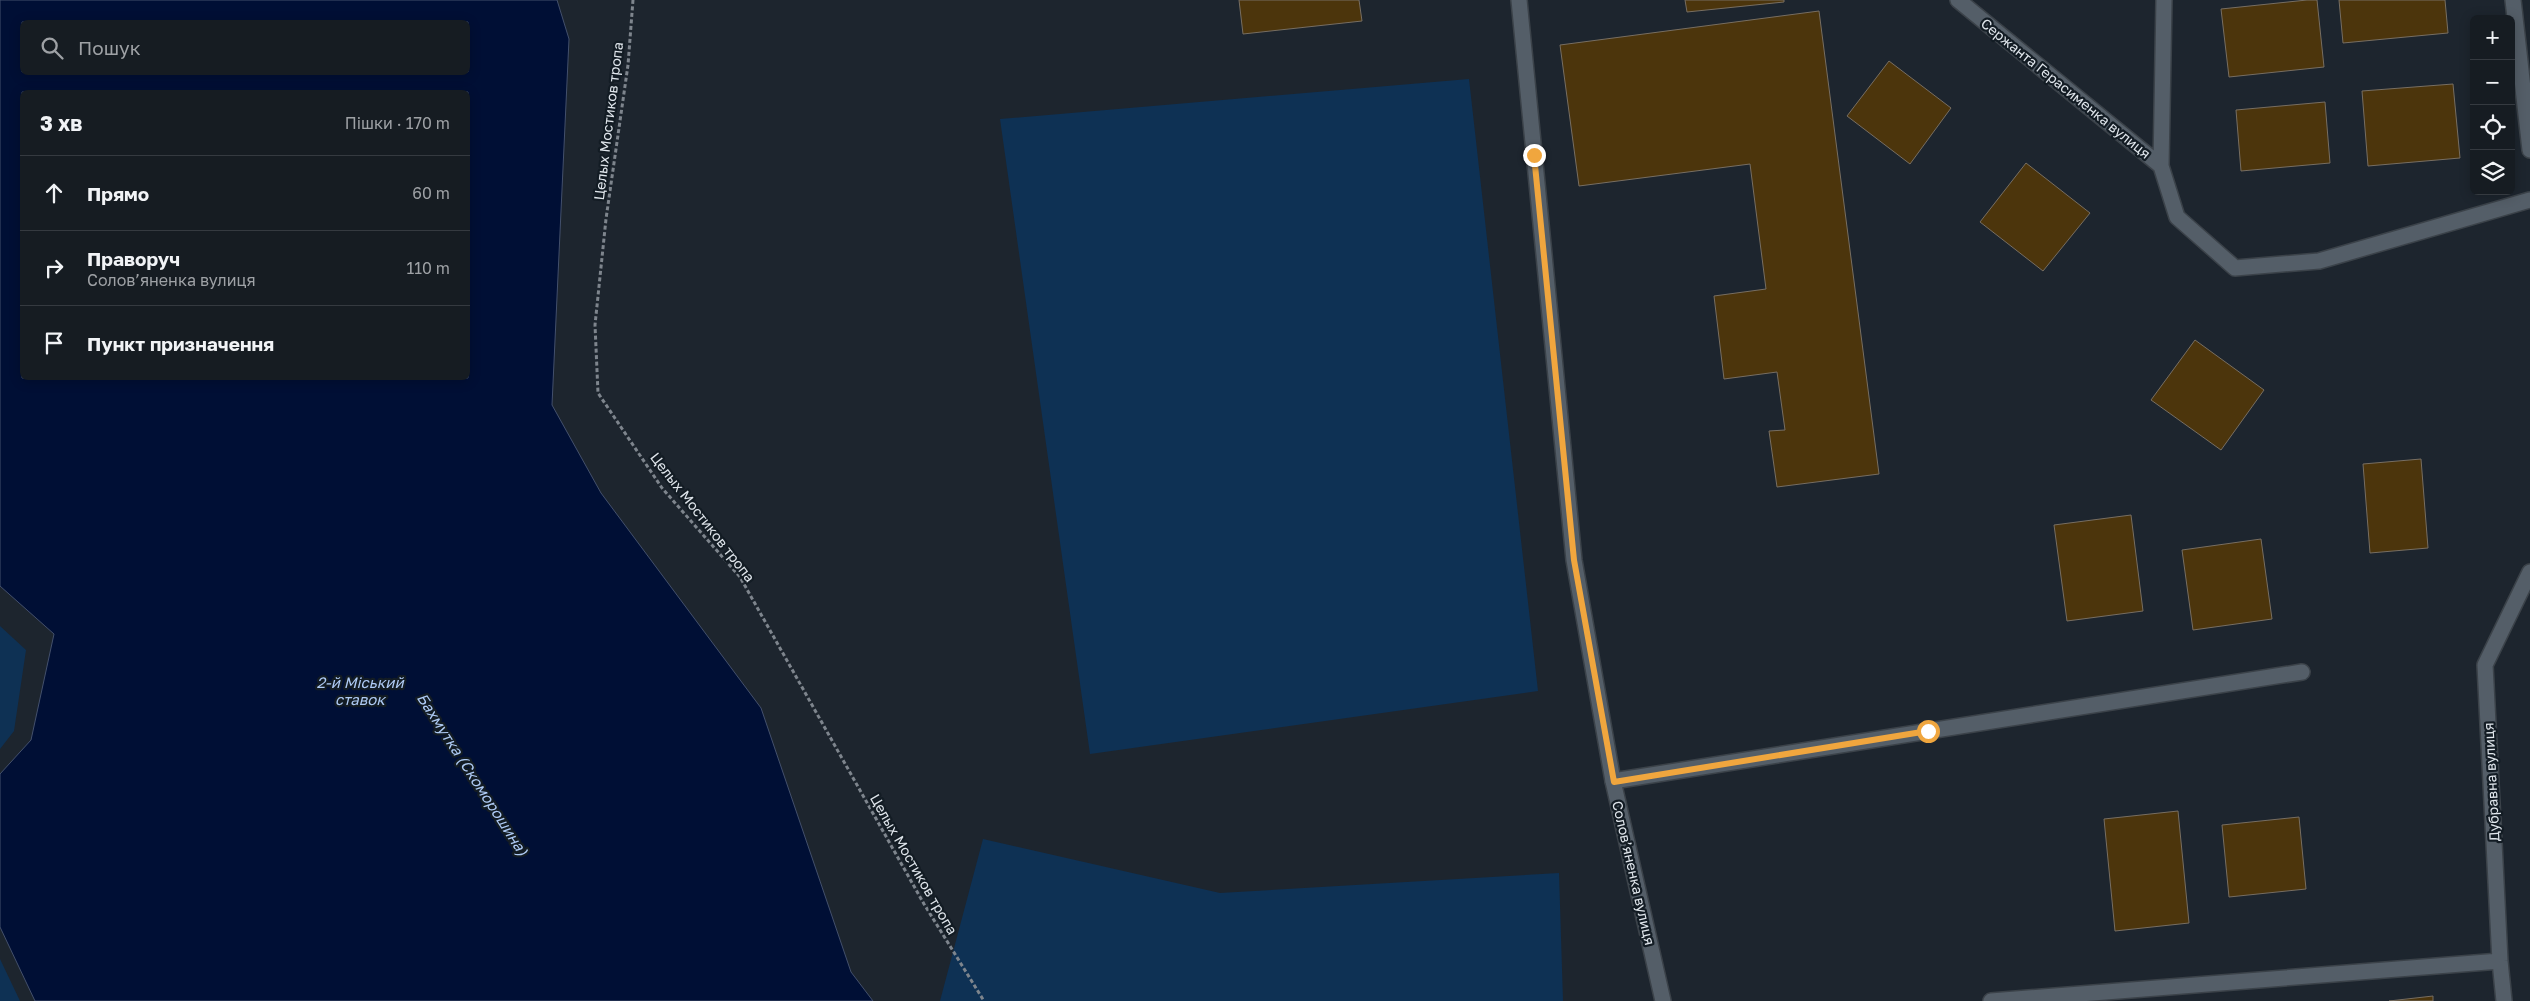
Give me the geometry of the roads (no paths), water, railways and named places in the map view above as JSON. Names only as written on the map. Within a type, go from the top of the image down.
[{"type":"street","name":"Солов’яненка вулиця","points":[[1519,0],[1574,560],[1614,782],[1663,1001]]},
{"type":"street","name":"Сержанта Герасименка вулиця","points":[[1958,0],[2161,166]]},
{"type":"street","name":"Сержанта Герасименка вулиця","points":[[2161,166],[2164,0]]},
{"type":"street","points":[[2513,0],[2530,150]]},
{"type":"street","points":[[2161,166],[2177,217],[2236,268],[2319,261],[2530,200]]},
{"type":"street","name":"Дубравна вулиця","points":[[2504,1001],[2500,961],[2485,664],[2530,572]]},
{"type":"street","points":[[1614,782],[2302,672]]},
{"type":"street","points":[[1991,1001],[2500,961]]},
{"type":"water","name":"2-й Міський ставок","points":[[0,0],[557,0],[569,39],[552,405],[601,493],[761,708],[851,972],[873,1001],[35,1001],[0,927],[0,774],[31,740],[54,634],[0,586]]},
{"type":"water label","name":"Бахмутка (Скоморошина)","points":[[473,774]]}]
